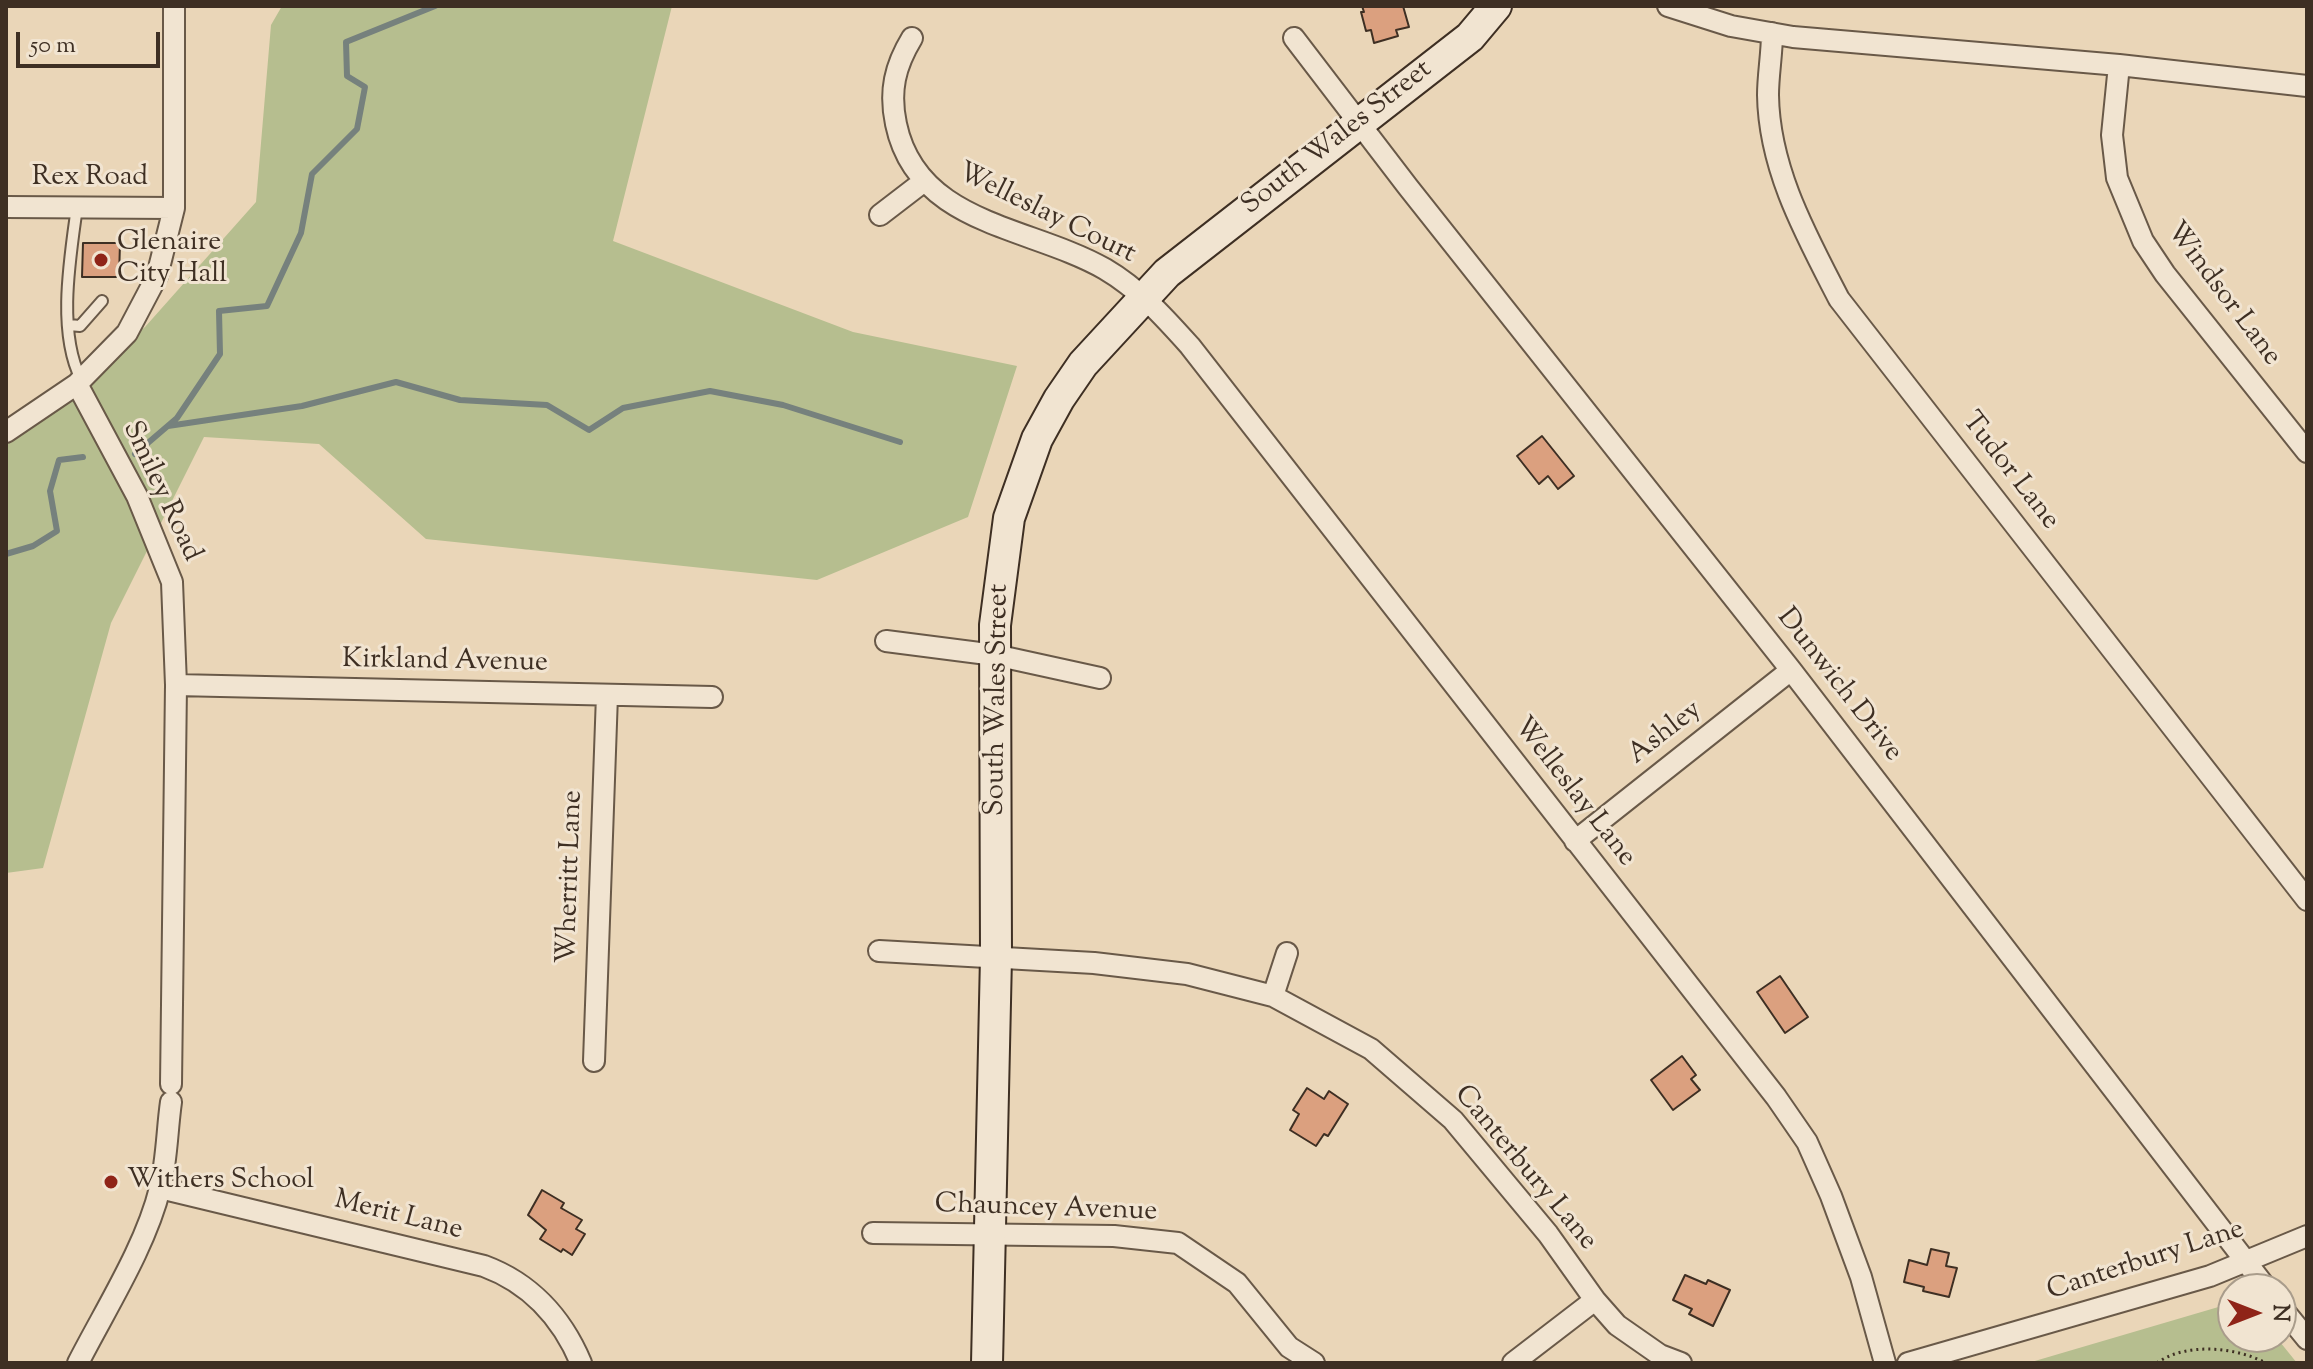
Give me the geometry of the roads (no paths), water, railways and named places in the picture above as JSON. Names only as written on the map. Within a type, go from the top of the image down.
[{"type":"street","points":[[6,432],[79,381],[127,333],[157,276],[174,208],[174,6]]},
{"type":"street","name":"South Wales Street","points":[[987,1363],[996,957],[995,625],[1009,518],[1037,439],[1083,364],[1167,273],[1470,37],[1496,6]]},
{"type":"street","points":[[1668,6],[1731,26],[1772,33],[2307,86]]},
{"type":"street","name":"Tudor Lane","points":[[1772,33],[1768,95],[1774,150],[1799,222],[1839,299],[2307,900]]},
{"type":"street","name":"Welleslay Court","points":[[912,38],[898,61],[892,84],[902,147],[923,182],[964,210],[1073,252],[1107,270],[1146,298]]},
{"type":"street","name":"Dunwich Drive","points":[[1294,38],[1791,670],[2255,1273]]},
{"type":"street","name":"Windsor Lane","points":[[2119,65],[2112,135],[2117,178],[2143,241],[2165,274],[2307,452]]},
{"type":"street","name":"Welleslay Court","points":[[880,215],[923,182]]},
{"type":"street","name":"Rex Road","points":[[6,207],[174,208]]},
{"type":"street","name":"Welleslay Lane","points":[[1146,298],[1190,346],[1776,1097],[1807,1142],[1861,1277],[1885,1363]]},
{"type":"street","name":"Smiley Road","points":[[78,1363],[144,1234],[160,1188],[171,1093],[176,685],[172,582],[137,496],[79,381]]},
{"type":"street","points":[[886,641],[995,655],[1100,678]]},
{"type":"street","name":"Ashley","points":[[1575,841],[1791,670]]},
{"type":"street","name":"Kirkland Avenue","points":[[176,685],[712,697]]},
{"type":"street","name":"Wherritt Lane","points":[[594,1061],[607,695]]},
{"type":"street","name":"Canterbury Lane","points":[[879,951],[1094,963],[1187,974],[1273,996],[1371,1049],[1453,1120],[1548,1234],[1595,1300],[1617,1325],[1660,1355],[1681,1363]]},
{"type":"street","points":[[1273,996],[1287,953]]},
{"type":"street","name":"Merit Lane","points":[[160,1188],[484,1266],[509,1276],[540,1302],[569,1335],[581,1363]]},
{"type":"street","name":"Chauncey Avenue","points":[[873,1233],[1114,1236],[1178,1243],[1237,1283],[1289,1347],[1314,1363]]},
{"type":"street","name":"Canterbury Lane","points":[[1908,1363],[2210,1276],[2307,1236]]},
{"type":"street","points":[[1513,1363],[1595,1300]]},
{"type":"lane","points":[[77,207],[69,325],[72,357],[79,381]]},
{"type":"lane","points":[[69,325],[80,326],[102,301]]},
{"type":"waterway","points":[[135,454],[177,418],[220,354],[219,311],[267,306],[301,233],[312,174],[357,129],[365,87],[347,76],[346,42],[435,6]]},
{"type":"waterway","points":[[168,426],[302,406],[396,382],[460,400],[547,405],[589,430],[623,408],[710,391],[783,405],[900,442]]},
{"type":"waterway","points":[[6,554],[33,546],[57,531],[50,491],[59,460],[83,457]]},
{"type":"place","name":"Glenaire City Hall","points":[[101,260]]},
{"type":"place","name":"Withers School","points":[[111,1182]]}]
